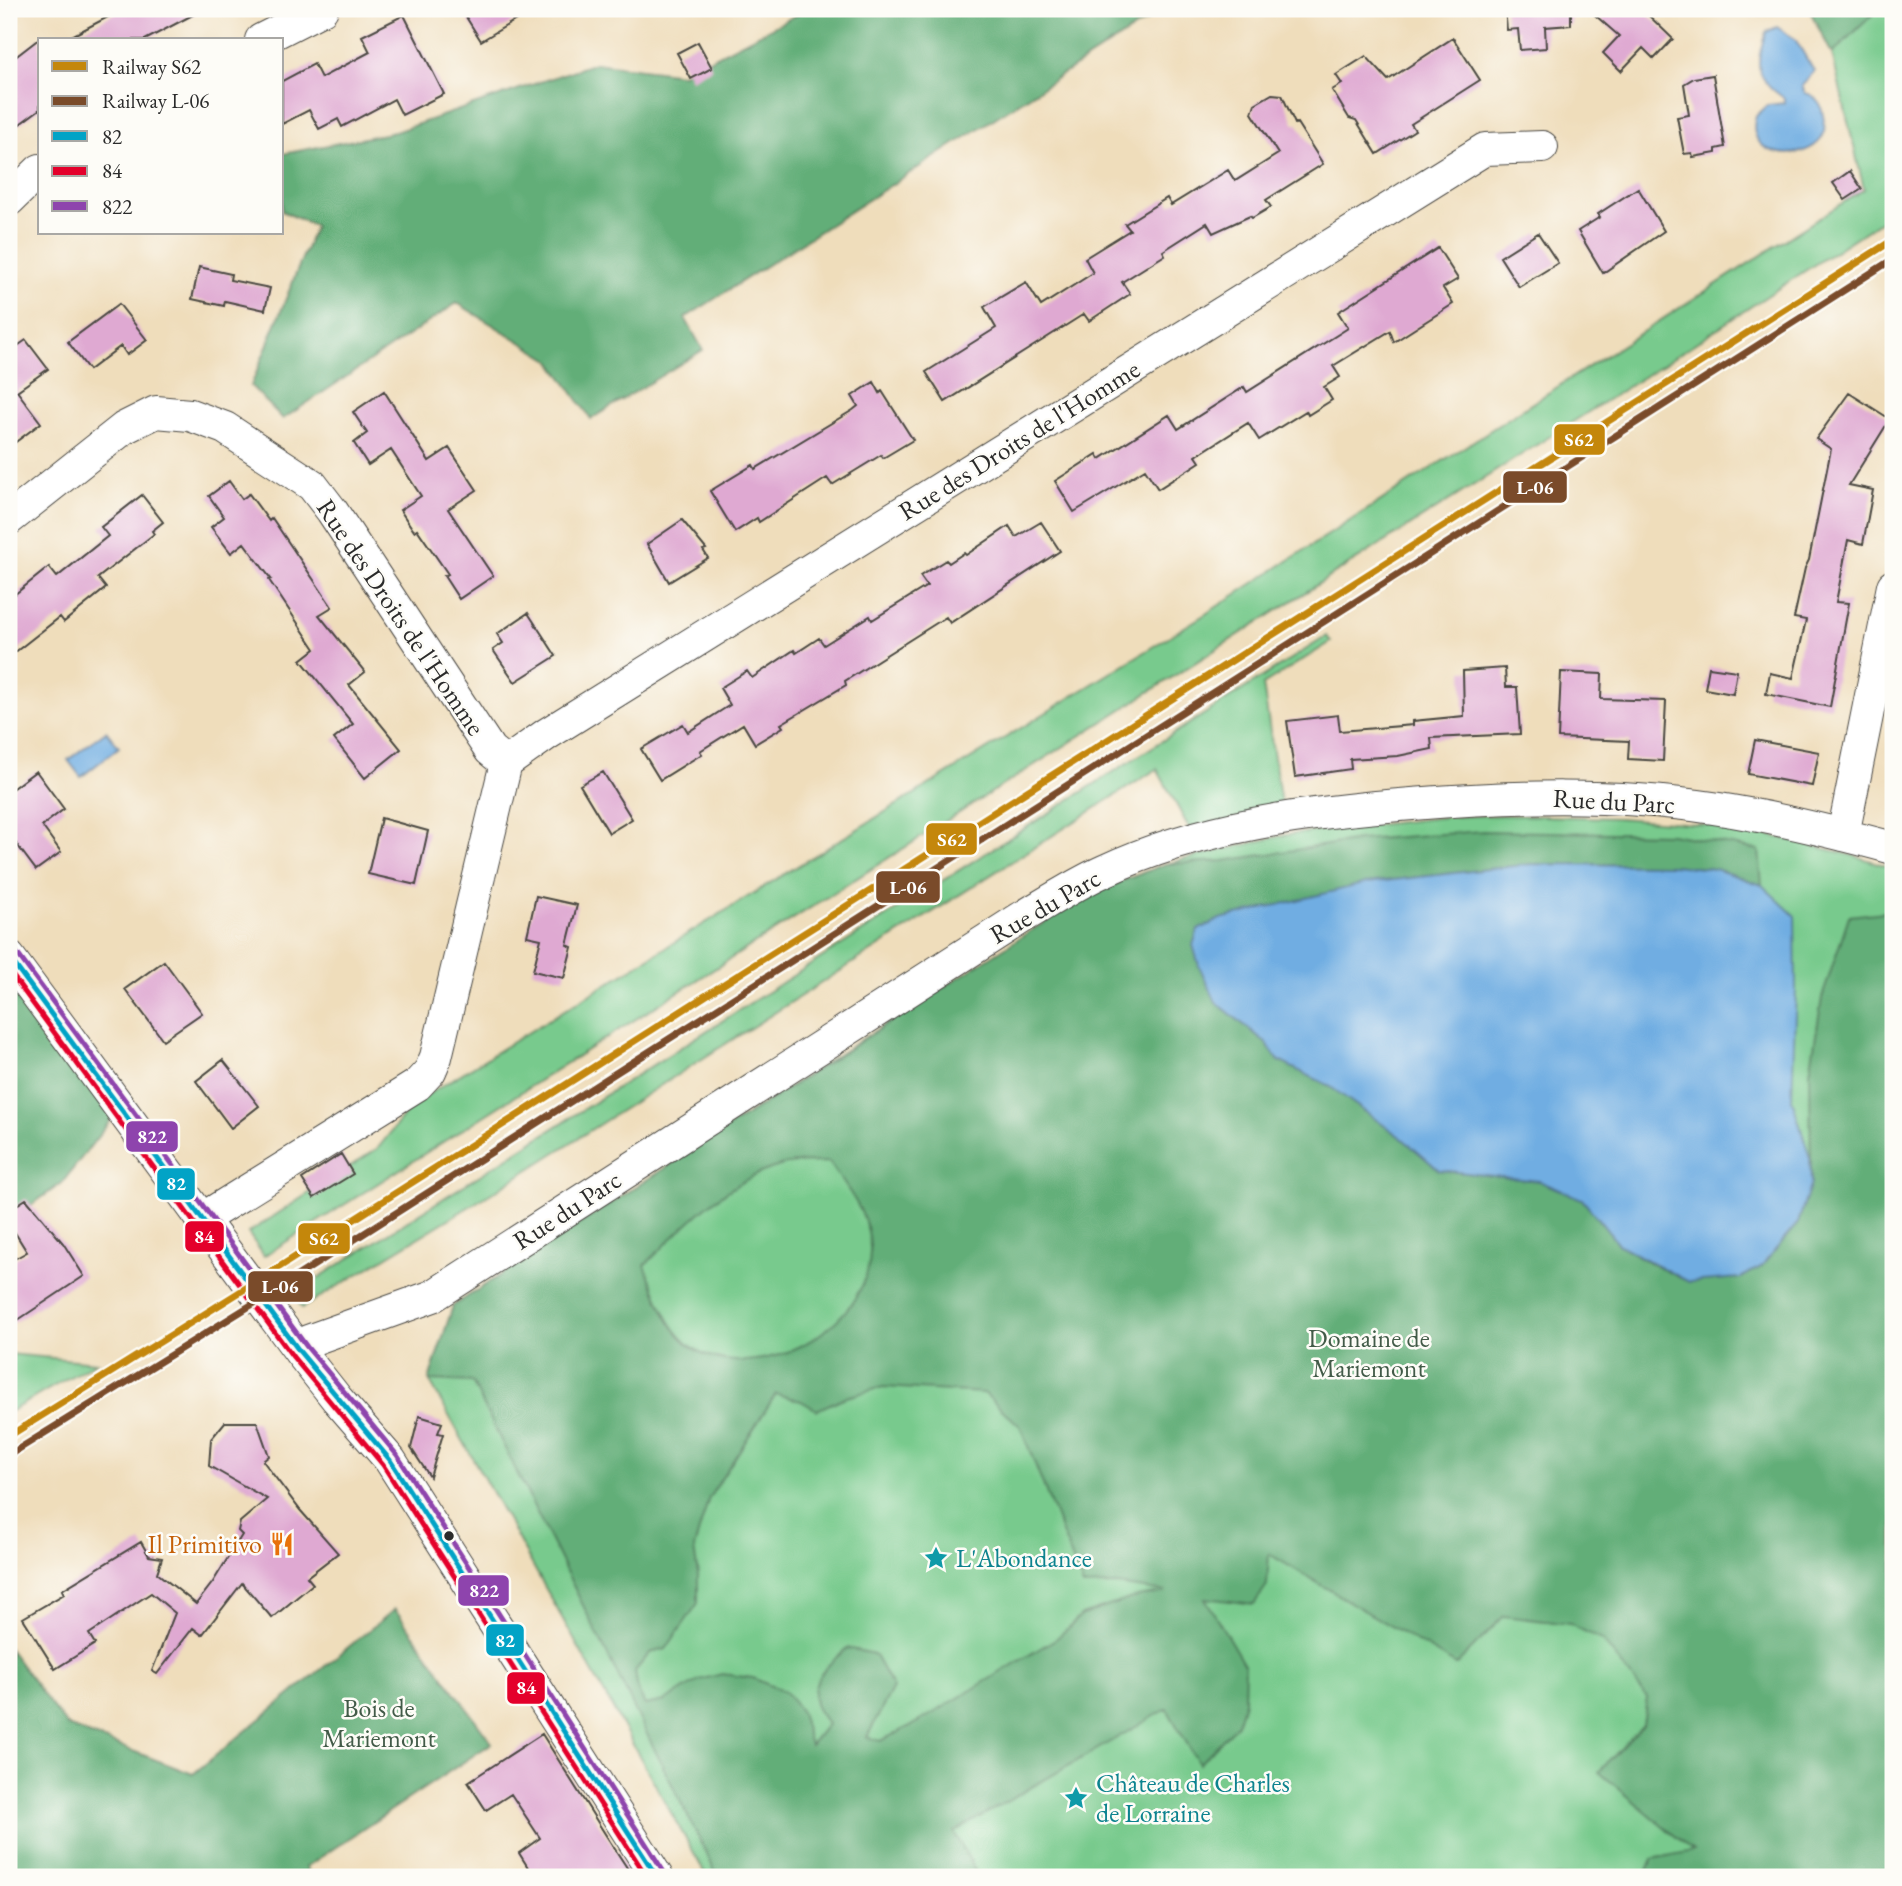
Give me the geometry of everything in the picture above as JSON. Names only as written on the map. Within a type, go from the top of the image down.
[{"type":"street","points":[[265,38],[322,9]]},
{"type":"street","name":"Rue des Droits de l'Homme","points":[[9,519],[124,428],[156,412],[190,415],[225,428],[312,485],[491,750],[506,764],[571,720],[1485,149],[1542,147]]},
{"type":"street","points":[[9,200],[38,172]]},
{"type":"street","points":[[1843,835],[1893,586]]},
{"type":"street","points":[[202,1219],[417,1085],[430,1071],[436,1057],[506,764]]},
{"type":"street","name":"Rue du Parc","points":[[300,1352],[309,1341],[433,1296],[1021,918],[1104,870],[1179,842],[1296,816],[1449,801],[1538,797],[1629,799],[1713,808],[1893,848]]},
{"type":"street","points":[[9,957],[300,1352],[390,1460],[657,1877]]},
{"type":"green space","points":[[808,9],[1164,9],[685,318],[703,350],[591,419],[550,360],[457,303],[283,419],[251,386],[315,226],[284,212],[284,154],[395,132],[595,63],[682,74]]},
{"type":"green space","points":[[1809,9],[1878,9],[1832,54]]},
{"type":"green space","points":[[1878,9],[1893,9],[1893,213],[1662,365],[264,1256],[248,1233],[378,1148],[414,1103],[1204,615],[1864,189],[1832,54]]},
{"type":"green space","points":[[1327,636],[1331,642],[1263,685],[1283,817],[1195,839],[1157,769],[495,1191],[302,1308],[293,1294]]},
{"type":"green space","name":"Domaine de Mariemont","points":[[1503,815],[1618,818],[1735,827],[1859,857],[1893,868],[1893,1877],[707,1877],[429,1380],[453,1306],[879,1028],[1092,893],[1165,864],[1285,835],[1445,817]]},
{"type":"green space","name":"Domaine de Mariemont","points":[[1483,831],[1671,834],[1759,850],[1762,885],[1715,869],[1671,865],[1532,864],[1367,883],[1216,1002],[1264,1041],[1279,1061],[1328,1085],[1403,1139],[1439,1170],[1539,1181],[1582,1199],[1619,1245],[1689,1282],[1740,1278],[1761,1267],[1798,1223],[1811,1183],[1810,1072],[1822,998],[1849,916],[1893,911],[1893,1877],[1644,1877],[1652,1859],[1693,1851],[1599,1772],[1643,1725],[1647,1698],[1602,1640],[1570,1624],[1504,1616],[1456,1665],[1269,1554],[1267,1585],[1254,1604],[1205,1598],[1245,1666],[1244,1702],[1237,1725],[1199,1764],[1167,1709],[954,1832],[979,1877],[718,1877],[472,1382],[429,1380],[453,1306],[1092,893],[1165,864],[1223,861],[1359,840]],"holes":[[[829,1162],[856,1202],[869,1235],[867,1274],[855,1298],[837,1320],[814,1338],[788,1352],[761,1359],[733,1361],[707,1355],[694,1348],[684,1340],[667,1317],[645,1265],[707,1206],[742,1182],[786,1164]],[[883,1387],[984,1393],[1020,1426],[1083,1586],[1116,1585],[1166,1592],[1132,1598],[1082,1615],[1057,1638],[922,1720],[881,1741],[867,1737],[893,1688],[874,1654],[847,1648],[818,1679],[815,1704],[827,1724],[810,1745],[801,1712],[785,1692],[753,1678],[722,1674],[699,1680],[665,1701],[645,1705],[638,1691],[635,1671],[650,1653],[666,1649],[698,1603],[694,1548],[709,1498],[776,1394],[801,1401],[817,1410],[843,1398]]]},
{"type":"green space","points":[[9,957],[120,1108],[62,1183],[9,1221]]},
{"type":"green space","points":[[9,1354],[96,1362],[9,1412]]},
{"type":"green space","name":"Bois de Mariemont","points":[[395,1609],[492,1743],[306,1867],[312,1877],[9,1877],[9,1649],[67,1726],[193,1774]]},
{"type":"water","points":[[1777,27],[1795,39],[1814,71],[1802,86],[1805,93],[1818,101],[1824,121],[1822,138],[1813,146],[1790,154],[1777,153],[1766,148],[1758,141],[1754,130],[1756,116],[1768,105],[1784,103],[1784,98],[1762,77],[1759,61],[1766,32]]},
{"type":"water","points":[[106,731],[119,747],[81,777],[68,760]]},
{"type":"water","points":[[1532,864],[1671,865],[1715,869],[1762,885],[1795,916],[1796,988],[1792,1099],[1810,1158],[1811,1183],[1798,1223],[1761,1267],[1740,1278],[1689,1282],[1619,1245],[1582,1199],[1539,1181],[1439,1170],[1403,1139],[1328,1085],[1279,1061],[1264,1041],[1216,1002],[1199,966],[1193,945],[1198,930],[1220,919],[1367,883]]},
{"type":"building","points":[[123,9],[204,9],[149,38],[68,38]]},
{"type":"building","points":[[461,9],[534,9],[481,41]]},
{"type":"building","points":[[1505,9],[1571,9],[1571,25],[1545,27],[1546,48],[1520,50],[1518,29],[1507,30]]},
{"type":"building","points":[[1588,9],[1642,9],[1673,39],[1654,59],[1643,48],[1621,71],[1603,53],[1619,36]]},
{"type":"building","points":[[404,15],[444,94],[402,115],[394,99],[342,127],[338,119],[319,129],[309,110],[284,123],[284,80],[314,64],[321,78],[370,52],[362,36]]},
{"type":"building","points":[[1453,38],[1480,80],[1411,124],[1415,130],[1377,154],[1356,120],[1349,118],[1332,90],[1342,84],[1336,75],[1366,56],[1388,80]]},
{"type":"building","points":[[38,40],[38,110],[9,132],[9,62]]},
{"type":"building","points":[[698,42],[712,68],[691,79],[677,53]]},
{"type":"building","points":[[1713,75],[1725,147],[1716,149],[1716,153],[1693,157],[1692,153],[1684,154],[1677,117],[1689,115],[1684,84],[1694,78]]},
{"type":"building","points":[[1272,94],[1282,95],[1295,124],[1297,123],[1323,164],[1266,200],[1271,207],[1252,218],[1250,216],[1213,233],[1207,223],[1163,251],[1165,255],[1122,282],[1130,294],[1089,321],[1084,314],[945,402],[926,372],[996,328],[984,307],[1026,282],[1041,306],[1093,273],[1085,258],[1130,230],[1125,224],[1167,198],[1171,205],[1228,170],[1235,181],[1278,154],[1252,113],[1255,104]]},
{"type":"building","points":[[1850,171],[1862,189],[1845,200],[1833,183]]},
{"type":"building","points":[[1638,188],[1664,231],[1603,273],[1578,231],[1600,217],[1598,214]]},
{"type":"building","points":[[1538,233],[1558,263],[1519,287],[1500,257]]},
{"type":"building","points":[[1438,248],[1458,279],[1443,288],[1453,304],[1394,342],[1390,331],[1333,366],[1340,377],[1324,387],[1332,400],[1308,415],[1306,411],[1259,440],[1248,423],[1196,456],[1200,462],[1158,489],[1145,469],[1074,512],[1055,481],[1097,454],[1100,459],[1169,415],[1178,429],[1244,387],[1247,392],[1348,328],[1338,312]]},
{"type":"building","points":[[199,267],[231,274],[230,280],[270,288],[265,310],[225,301],[224,306],[192,299]]},
{"type":"building","points":[[119,304],[147,340],[127,355],[121,346],[89,370],[68,342]]},
{"type":"building","points":[[26,340],[48,369],[17,391],[41,423],[9,447],[9,352]]},
{"type":"building","points":[[874,382],[913,440],[883,458],[881,455],[832,485],[827,478],[759,522],[757,518],[735,532],[710,491],[753,465],[755,469],[853,410],[858,406],[852,396]]},
{"type":"building","points":[[384,391],[429,461],[449,448],[477,490],[448,509],[493,576],[459,599],[444,576],[448,574],[417,529],[414,531],[400,510],[421,496],[391,450],[368,465],[354,443],[367,433],[353,412]]},
{"type":"building","points":[[1849,393],[1890,419],[1849,485],[1873,490],[1863,544],[1848,540],[1836,602],[1849,603],[1830,707],[1766,694],[1770,673],[1793,678],[1806,620],[1794,618],[1809,560],[1831,449],[1816,439]]},
{"type":"building","points":[[229,481],[242,499],[249,494],[269,521],[272,518],[332,607],[319,615],[365,672],[349,685],[401,749],[365,778],[334,739],[353,724],[301,660],[315,649],[269,580],[271,579],[244,543],[231,553],[211,527],[224,517],[209,496]]},
{"type":"building","points":[[142,495],[163,522],[152,531],[154,534],[98,578],[106,588],[64,622],[60,617],[9,657],[9,599],[49,567],[57,577],[108,536],[101,527]]},
{"type":"building","points":[[682,520],[706,549],[703,550],[708,558],[669,582],[647,544]]},
{"type":"building","points":[[1041,522],[1060,551],[950,623],[946,617],[845,681],[846,685],[781,724],[783,727],[755,744],[743,724],[660,780],[641,749],[683,724],[688,732],[730,705],[720,688],[747,671],[752,678],[794,650],[796,653],[819,638],[824,645],[870,616],[872,620],[927,586],[920,576],[946,560],[949,563],[964,553],[966,555],[1009,526],[1016,537]]},
{"type":"building","points":[[528,613],[556,656],[515,682],[493,650],[503,643],[497,634]]},
{"type":"building","points":[[1709,667],[1737,671],[1733,694],[1705,689]]},
{"type":"building","points":[[1505,668],[1506,687],[1517,687],[1520,734],[1431,738],[1432,749],[1398,756],[1350,759],[1351,769],[1295,777],[1287,721],[1338,715],[1340,731],[1413,725],[1413,721],[1464,716],[1463,671]]},
{"type":"building","points":[[1561,672],[1602,674],[1601,699],[1666,701],[1663,761],[1628,759],[1629,741],[1558,738]]},
{"type":"building","points":[[1755,740],[1819,752],[1812,786],[1748,774]]},
{"type":"building","points":[[36,771],[64,809],[42,826],[61,852],[36,870],[9,834],[9,791]]},
{"type":"building","points":[[603,772],[632,819],[609,833],[580,785]]},
{"type":"building","points":[[381,818],[428,831],[416,885],[368,874]]},
{"type":"building","points":[[536,896],[577,905],[567,945],[572,947],[564,978],[533,971],[541,939],[527,936]]},
{"type":"building","points":[[164,961],[202,1013],[163,1040],[125,989]]},
{"type":"building","points":[[223,1060],[259,1106],[231,1128],[196,1081]]},
{"type":"building","points":[[341,1154],[353,1174],[314,1198],[302,1179]]},
{"type":"building","points":[[26,1199],[63,1243],[84,1276],[9,1326],[9,1262],[27,1252],[9,1223],[9,1210]]},
{"type":"building","points":[[419,1416],[442,1423],[438,1433],[443,1434],[430,1477],[411,1448]]},
{"type":"building","points":[[225,1422],[257,1422],[269,1456],[263,1461],[300,1510],[338,1553],[307,1577],[313,1584],[272,1618],[242,1583],[202,1635],[193,1628],[157,1674],[152,1671],[175,1613],[151,1593],[89,1634],[95,1644],[55,1669],[23,1618],[64,1594],[62,1590],[141,1542],[149,1556],[162,1558],[157,1573],[196,1604],[213,1582],[242,1535],[238,1531],[240,1522],[267,1499],[209,1466],[211,1439]]},
{"type":"building","points":[[542,1734],[633,1877],[534,1877],[519,1853],[540,1838],[511,1794],[486,1810],[468,1782]]},
{"type":"rail line","name":"S62","points":[[9,1436],[251,1285],[1893,240]]},
{"type":"rail line","name":"L-06","points":[[9,1455],[261,1299],[1893,259]]},
{"type":"transit line","name":"822","points":[[16,952],[307,1347],[397,1455],[664,1872]]},
{"type":"transit line","name":"82","points":[[9,957],[300,1352],[390,1460],[657,1877]]},
{"type":"transit line","name":"84","points":[[9,971],[293,1357],[383,1465],[647,1877]]},
{"type":"place","name":"Il Primitivo","points":[[282,1544]]},
{"type":"place","name":"L'Abondance","points":[[936,1558]]},
{"type":"place","name":"Château de Charles de Lorraine","points":[[1076,1798]]}]
